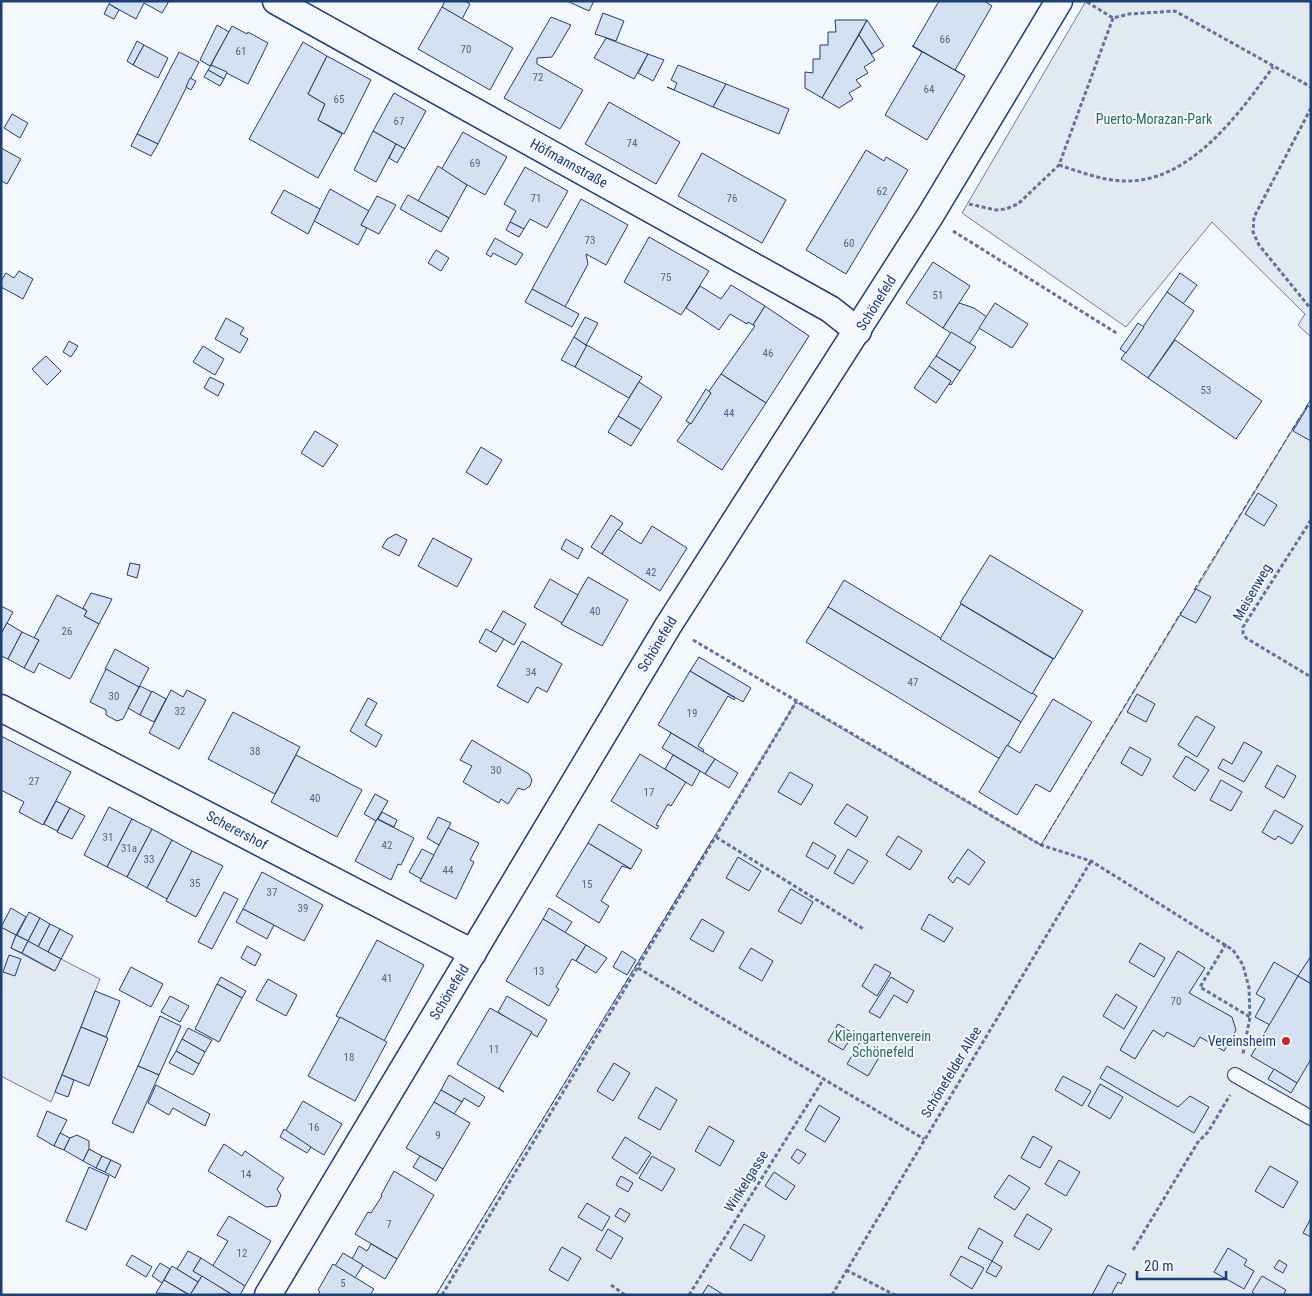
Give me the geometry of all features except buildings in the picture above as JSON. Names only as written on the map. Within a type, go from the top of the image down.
[{"type":"street","name":"Höfmannstraße","points":[[276,1],[830,308],[858,331]]},
{"type":"street","name":"Schönefeld","points":[[268,1295],[668,626],[936,207],[1059,1]]},
{"type":"street","name":"Scherershof","points":[[1,708],[473,953]]},
{"type":"lane","points":[[1235,1075],[1311,1118]]},
{"type":"path","points":[[1085,1],[1113,18],[1129,14],[1175,10],[1273,68],[1311,87]]},
{"type":"path","points":[[936,207],[1006,209],[1018,204],[1059,165],[1113,18]]},
{"type":"path","points":[[1059,165],[1085,174],[1125,181],[1147,179],[1169,172],[1205,147],[1235,119],[1273,68]]},
{"type":"path","points":[[1311,108],[1254,217],[1252,225],[1259,246],[1311,309]]},
{"type":"path","points":[[936,207],[1118,334]]},
{"type":"path","name":"Meisenweg","points":[[1311,520],[1243,627],[1243,633],[1246,638],[1311,677]]},
{"type":"path","points":[[668,626],[1040,846],[1091,861],[1226,944],[1239,957],[1246,970],[1250,1017],[1243,1052],[1235,1075],[1234,1088],[1208,1132],[1198,1142],[1133,1250]]},
{"type":"path","points":[[442,1295],[796,702]]},
{"type":"path","points":[[716,837],[865,930]]},
{"type":"path","name":"Schönefelder Allee","points":[[832,1295],[1091,861]]},
{"type":"path","points":[[1226,944],[1200,987],[1250,1017]]},
{"type":"path","points":[[638,968],[924,1139]]},
{"type":"path","name":"Winkelgasse","points":[[689,1295],[823,1080]]},
{"type":"path","points":[[846,1270],[895,1295]]},
{"type":"path","points":[[611,1285],[625,1295]]},
{"type":"green space","name":"Puerto-Morazan-Park","points":[[1086,1],[1311,1],[1311,337],[1298,325],[1305,314],[1212,222],[1126,327],[962,213]]},
{"type":"green space","name":"Kleingartenverein Schönefeld","points":[[1311,399],[1311,1295],[436,1295],[796,702],[1041,845]]},
{"type":"green space","points":[[1,927],[16,935],[11,948],[54,971],[61,959],[100,979],[51,1102],[1,1076]]},
{"type":"fence","points":[[1305,409],[1311,399]]},
{"type":"fence","points":[[1194,590],[1301,415]]},
{"type":"fence","points":[[1039,844],[1041,845],[1181,612]]},
{"type":"fence","points":[[436,1295],[714,837]]},
{"type":"place","name":"Vereinsheim","points":[[1286,1041]]}]
